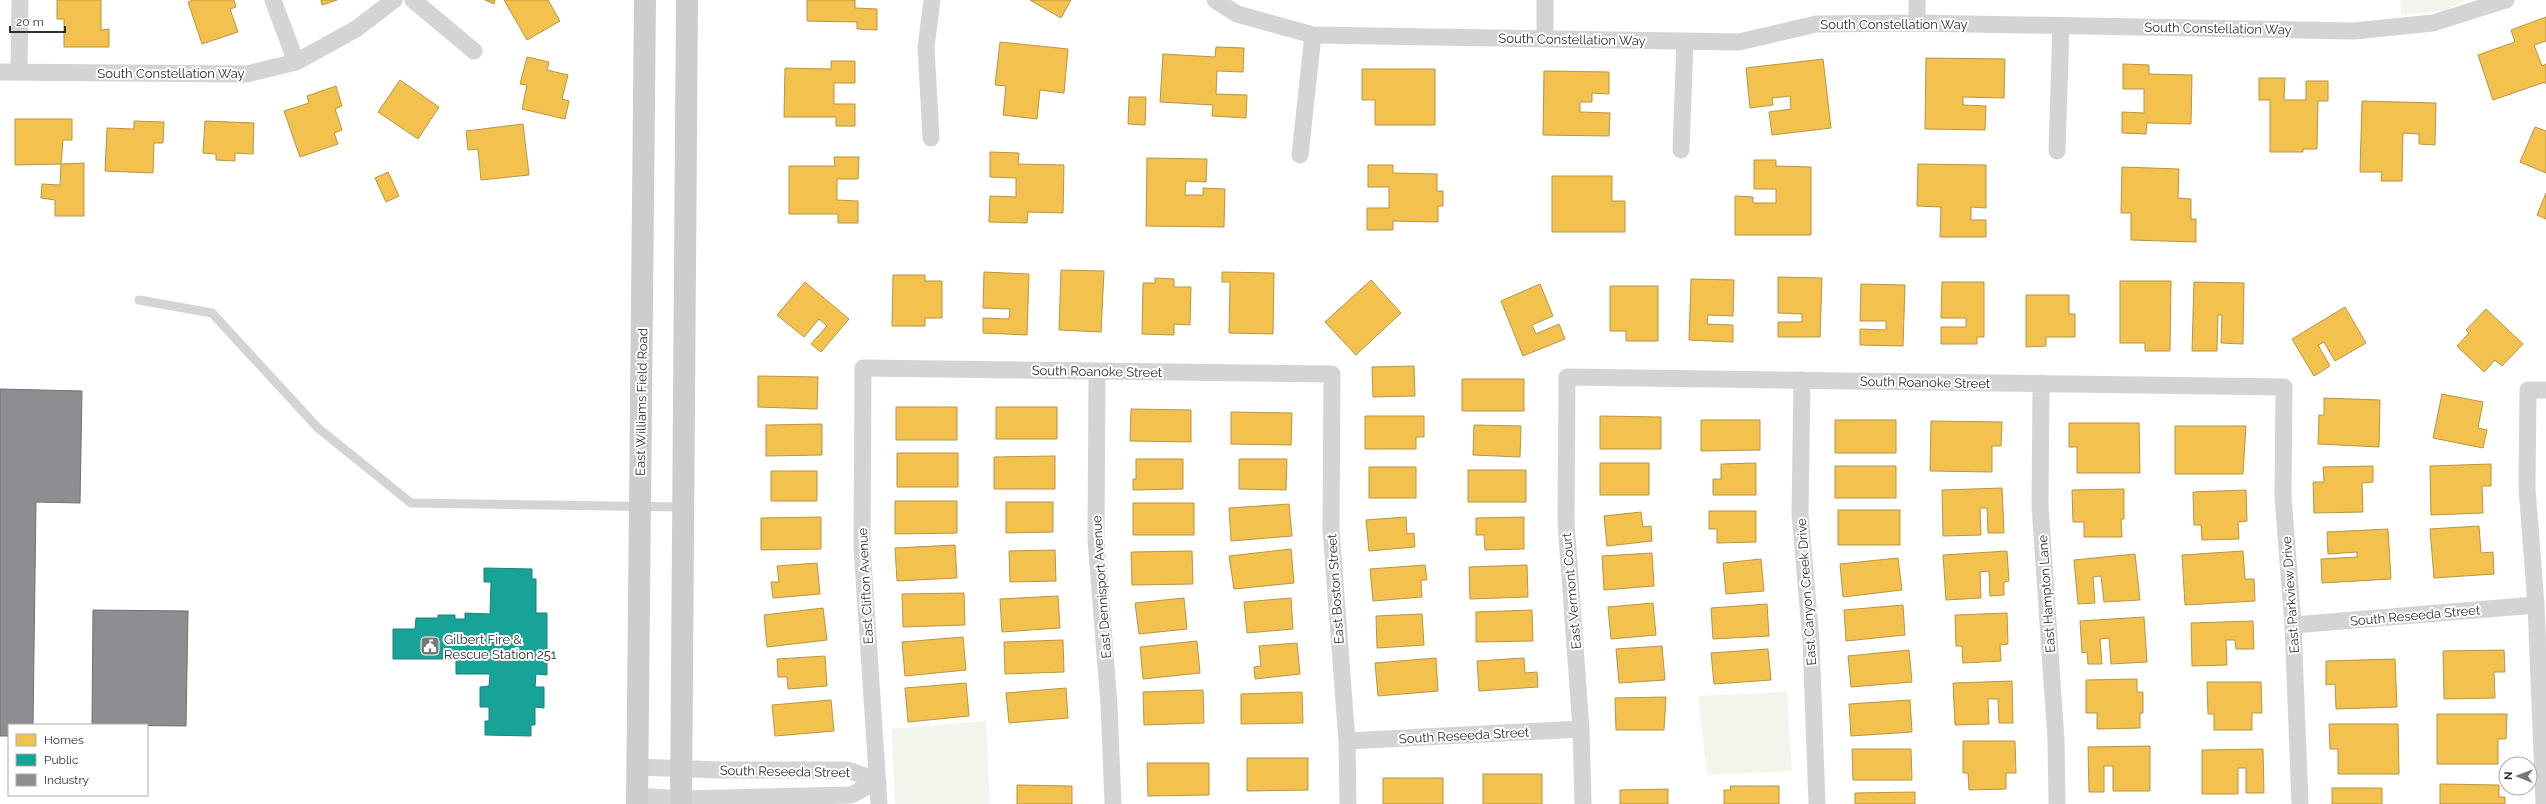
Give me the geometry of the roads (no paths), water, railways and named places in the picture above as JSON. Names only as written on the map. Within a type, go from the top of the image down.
[{"type":"main road","name":"East Williams Field Road","points":[[637,800],[645,0]]},
{"type":"main road","points":[[681,801],[687,0]]},
{"type":"street","points":[[19,72],[20,0]]},
{"type":"street","points":[[273,0],[296,62]]},
{"type":"street","name":"South Constellation Way","points":[[0,72],[247,74],[296,62],[356,29],[394,0]]},
{"type":"street","points":[[414,0],[474,51]]},
{"type":"street","points":[[931,138],[926,47],[932,0]]},
{"type":"street","name":"South Constellation Way","points":[[1215,0],[1237,14],[1313,35],[1739,42],[1816,24],[1917,23],[2354,31],[2433,23],[2506,0]]},
{"type":"street","points":[[1545,0],[1545,39]]},
{"type":"street","points":[[1917,0],[1917,23]]},
{"type":"street","points":[[2057,151],[2061,26]]},
{"type":"street","points":[[1300,155],[1313,35]]},
{"type":"street","points":[[1681,150],[1685,41]]},
{"type":"street","name":"South Roanoke Street","points":[[862,368],[1332,374]]},
{"type":"street","name":"East Clifton Avenue","points":[[862,368],[862,547],[879,804]]},
{"type":"street","name":"East Dennisport Avenue","points":[[1097,371],[1096,539],[1109,705],[1113,804]]},
{"type":"street","name":"East Boston Street","points":[[1332,374],[1331,530],[1347,741],[1348,804]]},
{"type":"street","name":"South Roanoke Street","points":[[1567,377],[2284,387]]},
{"type":"street","name":"East Vermont Court","points":[[1567,377],[1566,522],[1582,729],[1583,804]]},
{"type":"street","name":"East Canyon Creek Drive","points":[[1802,380],[1800,514],[1811,641],[1817,804]]},
{"type":"street","name":"East Hampton Lane","points":[[2041,383],[2040,506],[2056,732],[2057,804]]},
{"type":"street","name":"East Parkview Drive","points":[[2284,387],[2283,497],[2293,625],[2300,804]]},
{"type":"street","points":[[2544,804],[2536,605],[2527,488],[2528,390],[2546,390]]},
{"type":"street","name":"South Reseeda Street","points":[[2293,625],[2536,605]]},
{"type":"street","name":"South Reseeda Street","points":[[1347,741],[1582,729]]},
{"type":"street","name":"South Reseeda Street","points":[[637,767],[848,770],[878,780]]},
{"type":"street","name":"South Reseeda Street","points":[[637,800],[681,801],[851,795],[878,780]]},
{"type":"lane","points":[[139,300],[212,313],[318,428],[411,503],[683,507]]},
{"type":"place","name":"Gilbert Fire & Rescue Station 251","points":[[430,646]]}]
